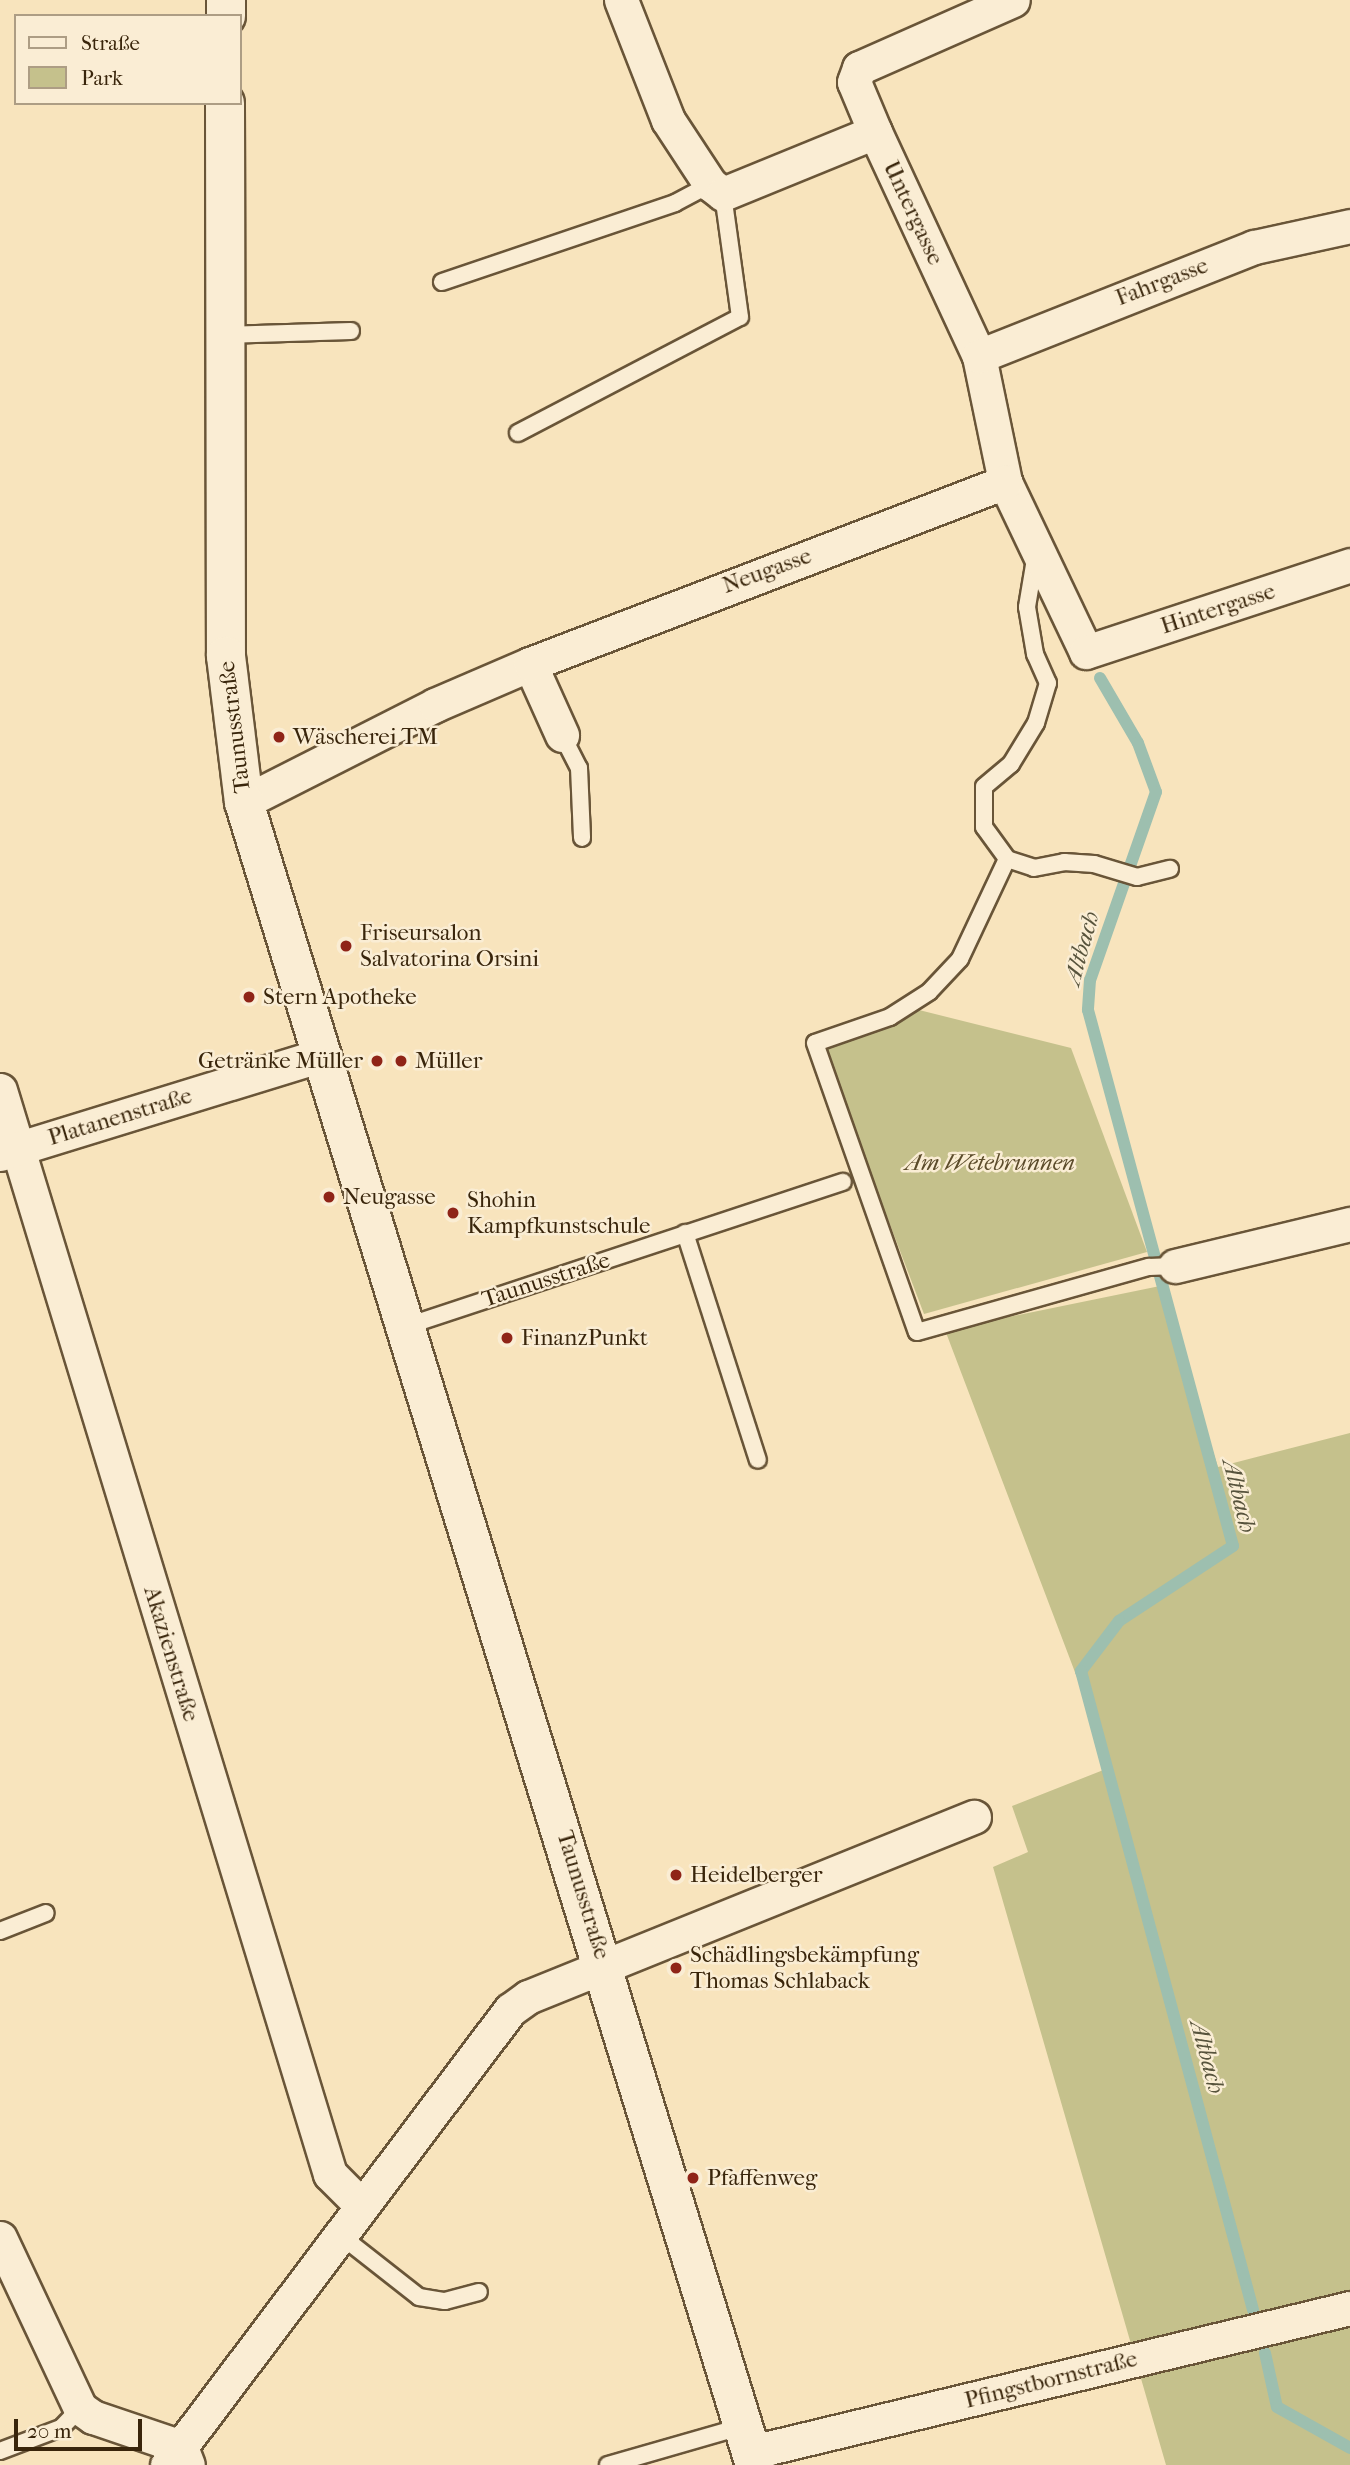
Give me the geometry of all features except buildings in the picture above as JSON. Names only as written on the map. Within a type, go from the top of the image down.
[{"type":"street","points":[[621,0],[668,120],[716,189]]},
{"type":"street","points":[[875,132],[854,82],[859,68],[1013,0]]},
{"type":"street","name":"Taunusstraße","points":[[225,105],[226,656],[244,802],[605,1968],[750,2448]]},
{"type":"street","name":"Untergasse","points":[[716,189],[875,132],[979,356],[1005,482],[1086,652]]},
{"type":"street","name":"Fahrgasse","points":[[979,356],[1254,247],[1350,226]]},
{"type":"street","name":"Neugasse","points":[[244,802],[435,705],[530,664],[1005,482]]},
{"type":"street","name":"Hintergasse","points":[[1086,652],[1350,565]]},
{"type":"street","points":[[530,664],[562,734]]},
{"type":"street","name":"Platanenstraße","points":[[9,1152],[321,1055]]},
{"type":"street","name":"Akazienstraße","points":[[0,1090],[9,1152],[330,2174],[362,2206]]},
{"type":"street","points":[[1162,1266],[1350,1224]]},
{"type":"street","points":[[0,2238],[80,2408],[179,2459],[340,2235],[510,2010],[528,1997],[974,1816]]},
{"type":"street","name":"Pfingstbornstraße","points":[[750,2448],[1350,2308]]},
{"type":"lane","points":[[442,282],[716,189],[740,317],[517,433]]},
{"type":"lane","points":[[224,335],[351,331]]},
{"type":"lane","points":[[1037,550],[1027,607],[1035,654],[1048,682],[1030,734],[1011,764],[984,787],[984,827],[1007,859],[1034,868],[1064,862],[1116,869],[1137,877],[1170,869]]},
{"type":"lane","points":[[562,734],[579,768],[582,838]]},
{"type":"lane","points":[[1007,859],[960,959],[929,992],[890,1017],[815,1043],[917,1332],[1162,1266]]},
{"type":"lane","name":"Taunusstraße","points":[[407,1326],[843,1182]]},
{"type":"lane","points":[[685,1233],[758,1460]]},
{"type":"lane","points":[[0,1931],[46,1913]]},
{"type":"lane","points":[[340,2235],[419,2297],[445,2301],[479,2292]]},
{"type":"lane","points":[[0,2451],[61,2428],[80,2408]]},
{"type":"lane","points":[[608,2465],[750,2448]]},
{"type":"green space","name":"Am Wetebrunnen","points":[[915,1009],[1071,1048],[1147,1252],[924,1314],[821,1043]]},
{"type":"green space","points":[[1160,1286],[1218,1467],[1350,1433],[1350,2465],[1166,2465],[993,1867],[1028,1852],[1012,1806],[1111,1767],[945,1330]]},
{"type":"waterway","name":"Altbach","points":[[1100,678],[1138,743],[1156,792],[1090,980],[1088,1010],[1233,1546],[1119,1621],[1081,1671],[1253,2310]]},
{"type":"waterway","name":"Altbach","points":[[1265,2353],[1277,2407],[1350,2448]]},
{"type":"place","name":"Wäscherei TM","points":[[279,737]]},
{"type":"place","name":"Friseursalon Salvatorina Orsini","points":[[346,946]]},
{"type":"place","name":"Stern Apotheke","points":[[249,997]]},
{"type":"place","name":"Getränke Müller","points":[[377,1061]]},
{"type":"place","name":"Müller","points":[[401,1061]]},
{"type":"place","name":"Neugasse","points":[[329,1197]]},
{"type":"place","name":"Shohin Kampfkunstschule","points":[[453,1213]]},
{"type":"place","name":"FinanzPunkt","points":[[507,1338]]},
{"type":"place","name":"Heidelberger","points":[[676,1875]]},
{"type":"place","name":"Schädlingsbekämpfung Thomas Schlaback","points":[[676,1968]]},
{"type":"place","name":"Pfaffenweg","points":[[693,2178]]}]
